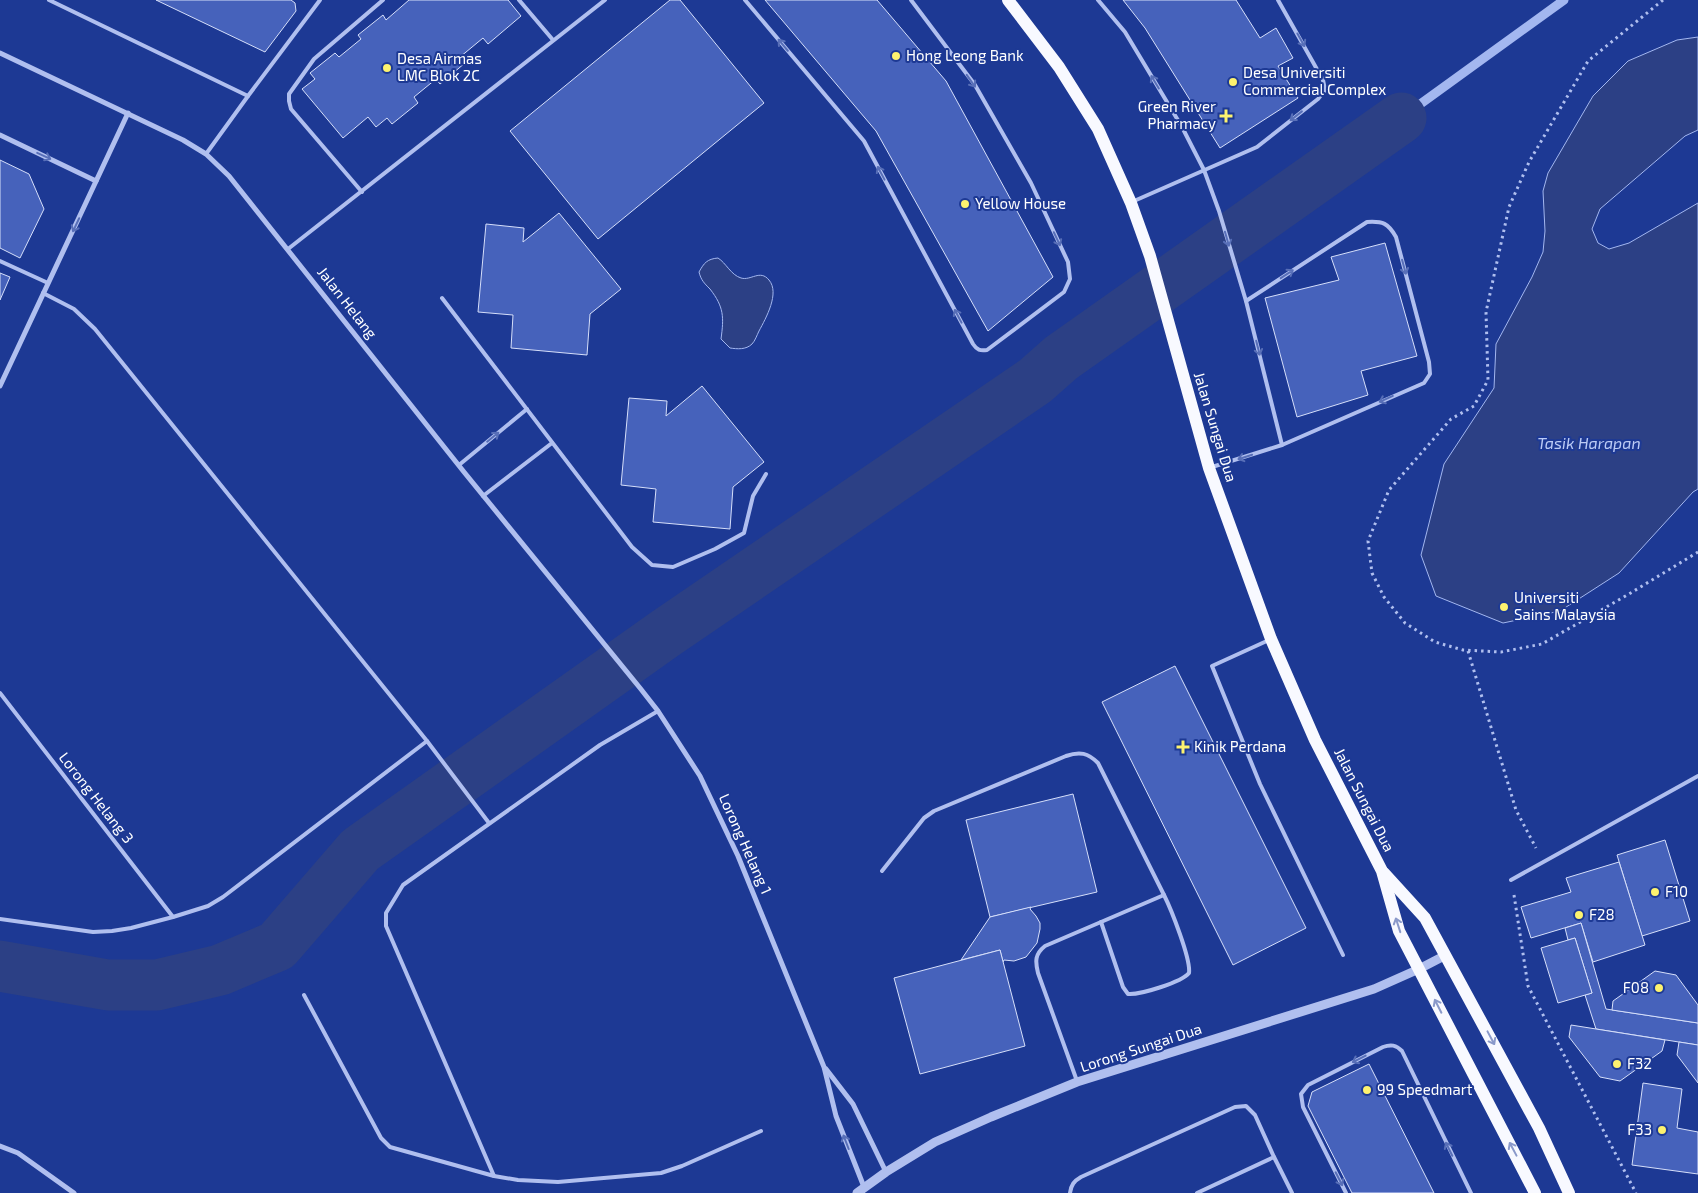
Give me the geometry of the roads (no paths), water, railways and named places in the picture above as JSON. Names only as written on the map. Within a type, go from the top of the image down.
[{"type":"main road","name":"Jalan Sungai Dua","points":[[1008,0],[1058,67],[1098,129],[1132,202],[1150,256],[1164,313],[1209,468],[1271,639],[1315,740],[1382,871],[1399,931],[1535,1193]]},
{"type":"main road","name":"Jalan Sungai Dua","points":[[1382,871],[1425,918],[1446,954],[1539,1128],[1569,1193]]},
{"type":"street","name":"Jalan Helang","points":[[0,53],[183,140],[206,154],[229,176],[483,496],[610,650]]},
{"type":"street","points":[[0,386],[128,113]]},
{"type":"street","points":[[0,135],[96,181]]},
{"type":"street","name":"Lorong Helang 1","points":[[610,650],[658,711],[700,776],[738,856],[824,1067],[836,1116],[860,1190]]},
{"type":"street","name":"Lorong Sungai Dua","points":[[860,1190],[936,1142],[991,1116],[1077,1082],[1374,989],[1419,969],[1446,954]]},
{"type":"street","name":"Lorong Helang 1","points":[[824,1067],[852,1104],[886,1172]]},
{"type":"street","points":[[0,1146],[18,1153],[74,1193]]},
{"type":"lane","points":[[49,0],[248,96]]},
{"type":"lane","points":[[311,0],[316,4]]},
{"type":"lane","points":[[206,154],[320,0]]},
{"type":"lane","points":[[362,192],[291,109],[289,101],[290,94],[314,59],[383,0]]},
{"type":"lane","points":[[519,0],[554,40]]},
{"type":"lane","points":[[288,249],[605,0]]},
{"type":"lane","points":[[745,0],[864,141],[973,344],[977,349],[987,350],[1064,292],[1070,279],[1068,262],[1031,183],[974,85],[911,0]]},
{"type":"lane","points":[[1098,0],[1124,32],[1182,127],[1204,170],[1219,211],[1246,301],[1282,445]]},
{"type":"lane","points":[[1132,202],[1257,147],[1318,99],[1325,90],[1323,80],[1278,0]]},
{"type":"lane","points":[[1209,468],[1282,445],[1424,383],[1430,374],[1429,362],[1396,237],[1391,228],[1380,221],[1367,222],[1246,301]]},
{"type":"lane","points":[[0,261],[48,283]]},
{"type":"lane","points":[[43,294],[74,308],[95,329],[443,761],[489,823]]},
{"type":"lane","points":[[442,298],[632,547],[652,564],[673,567],[715,549],[744,533],[753,496],[766,474]]},
{"type":"lane","points":[[459,465],[527,409]]},
{"type":"lane","points":[[483,496],[552,442]]},
{"type":"lane","points":[[1271,639],[1212,666],[1260,784],[1343,955]]},
{"type":"lane","name":"Lorong Helang 3","points":[[0,693],[173,917]]},
{"type":"lane","points":[[494,1176],[386,926],[386,914],[404,885],[600,745],[658,711]]},
{"type":"lane","points":[[0,919],[93,932],[131,928],[208,906],[223,897],[427,741]]},
{"type":"lane","points":[[882,871],[924,818],[934,811],[1066,756],[1084,753],[1098,763],[1164,895],[1172,912],[1190,968],[1189,972],[1182,979],[1137,994],[1128,994],[1123,987],[1101,922]]},
{"type":"lane","points":[[1512,880],[1698,776]]},
{"type":"lane","points":[[1077,1082],[1038,974],[1036,957],[1045,946],[1164,895]]},
{"type":"lane","points":[[304,995],[381,1138],[390,1147],[494,1176],[518,1180],[558,1182],[661,1173],[682,1166],[761,1131]]},
{"type":"lane","points":[[1346,1193],[1303,1107],[1301,1094],[1308,1085],[1383,1047],[1393,1045],[1402,1051],[1471,1193]]},
{"type":"lane","points":[[1070,1193],[1071,1186],[1082,1177],[1240,1106],[1246,1106],[1251,1109],[1292,1193]]},
{"type":"lane","points":[[1197,1193],[1274,1157]]},
{"type":"water","name":"Tasik Harapan","points":[[1698,37],[1698,130],[1685,136],[1600,209],[1592,229],[1598,243],[1609,249],[1629,243],[1698,203],[1698,489],[1693,492],[1619,573],[1560,611],[1503,623],[1436,596],[1421,555],[1444,464],[1494,388],[1496,344],[1532,277],[1543,252],[1545,231],[1543,191],[1548,173],[1593,96],[1628,61],[1677,40]]},
{"type":"water","points":[[718,258],[731,272],[741,278],[762,275],[772,285],[773,298],[768,313],[752,344],[744,348],[730,348],[721,339],[722,312],[715,295],[703,281],[699,272],[706,262]]},
{"type":"waterway","points":[[1401,118],[1564,0]]},
{"type":"waterway","points":[[0,966],[108,985],[157,985],[220,970],[277,946],[360,850],[666,633],[1035,381],[1061,358],[1401,118]]},
{"type":"place","name":"Hong Leong Bank","points":[[896,56]]},
{"type":"place","name":"Desa Airmas LMC Blok 2C","points":[[387,68]]},
{"type":"place","name":"Desa Universiti Commercial Complex","points":[[1233,82]]},
{"type":"place","name":"Green River Pharmacy","points":[[1226,116]]},
{"type":"place","name":"Yellow House","points":[[965,204]]},
{"type":"place","name":"Universiti Sains Malaysia","points":[[1504,607]]},
{"type":"place","name":"Kinik Perdana","points":[[1183,747]]},
{"type":"place","name":"F10","points":[[1655,892]]},
{"type":"place","name":"F28","points":[[1579,915]]},
{"type":"place","name":"F08","points":[[1659,988]]},
{"type":"place","name":"F32","points":[[1617,1064]]},
{"type":"place","name":"99 Speedmart","points":[[1367,1090]]},
{"type":"place","name":"F33","points":[[1662,1130]]}]
